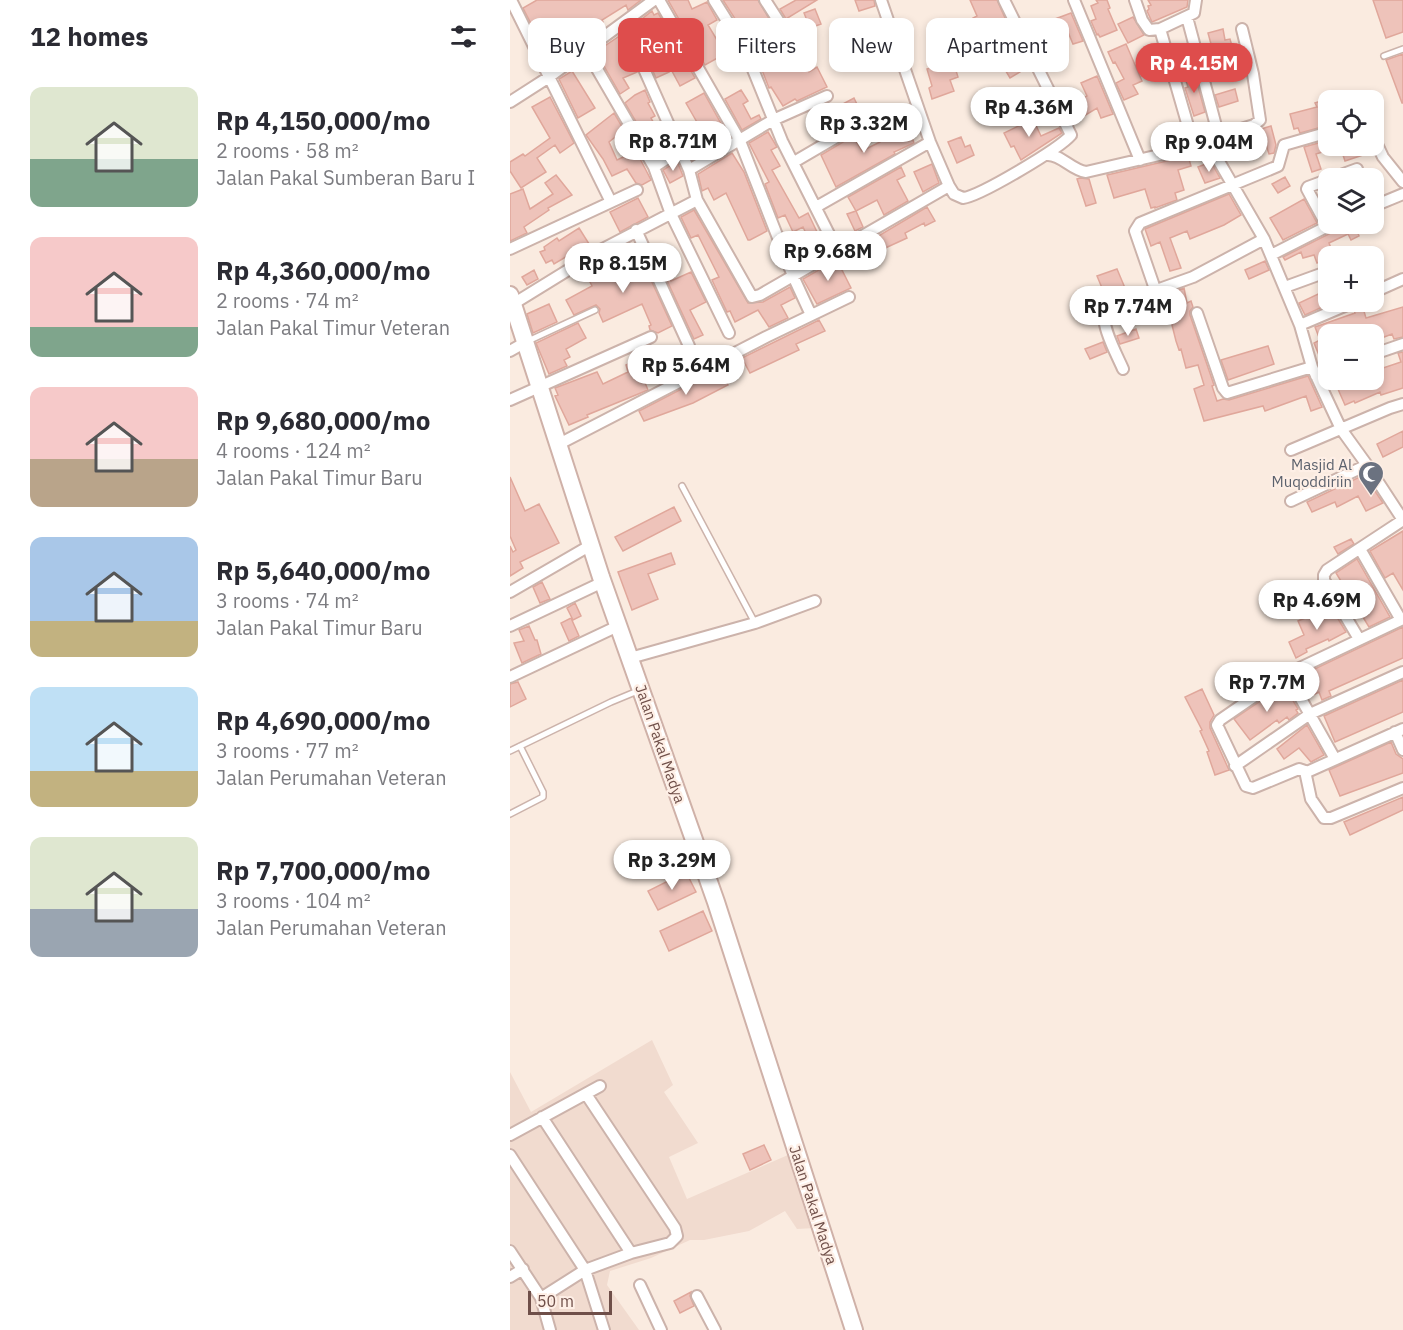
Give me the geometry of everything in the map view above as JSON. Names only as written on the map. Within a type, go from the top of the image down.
[{"type":"street","points":[[511,0],[611,202]]},
{"type":"street","points":[[632,18],[657,0],[740,141],[793,276],[811,315]]},
{"type":"street","points":[[714,0],[725,18]]},
{"type":"street","points":[[765,0],[777,18]]},
{"type":"street","points":[[881,0],[930,142],[949,186],[959,196],[969,198],[1047,155],[1070,134],[1032,61],[1004,0]]},
{"type":"street","points":[[1074,0],[1140,160]]},
{"type":"street","points":[[1135,0],[1145,26],[1149,30],[1160,29],[1187,17],[1196,10],[1196,0]]},
{"type":"street","points":[[1187,17],[1216,126],[1213,152]]},
{"type":"street","points":[[1160,29],[1194,147]]},
{"type":"street","points":[[1216,137],[1254,125],[1260,120],[1253,74],[1242,29]]},
{"type":"street","points":[[510,102],[557,72]]},
{"type":"street","points":[[599,72],[654,167],[671,214],[729,333]]},
{"type":"street","points":[[646,72],[681,149],[698,200],[752,297],[760,296],[949,186]]},
{"type":"street","points":[[754,72],[773,120],[837,250]]},
{"type":"street","points":[[689,170],[773,120],[827,96]]},
{"type":"street","points":[[794,162],[859,124]]},
{"type":"street","points":[[1155,289],[1135,231],[1137,225],[1279,165],[1284,145],[1318,135]]},
{"type":"street","points":[[816,207],[930,142]]},
{"type":"street","points":[[1047,155],[1056,156],[1081,172],[1194,147],[1208,148],[1213,152],[1264,239],[1300,325],[1314,372],[1341,429],[1368,465],[1402,518],[1327,570],[1323,577],[1359,639]]},
{"type":"street","points":[[654,167],[681,149]]},
{"type":"street","points":[[1383,156],[1403,182]]},
{"type":"street","points":[[1318,183],[1307,189],[1318,207]]},
{"type":"street","points":[[510,249],[637,190]]},
{"type":"street","points":[[1384,202],[1403,194]]},
{"type":"street","points":[[512,299],[636,230],[698,200]]},
{"type":"street","points":[[636,230],[689,346]]},
{"type":"street","points":[[1271,255],[1318,231]]},
{"type":"street","points":[[1123,369],[1107,330],[1104,310],[1109,306],[1193,277],[1264,239]]},
{"type":"street","points":[[1285,287],[1318,275]]},
{"type":"street","points":[[1384,288],[1403,279]]},
{"type":"street","points":[[559,444],[849,297]]},
{"type":"street","name":"Jalan Pakal Madya","points":[[512,299],[517,347],[538,387],[559,444],[618,626],[716,903],[854,1330]]},
{"type":"street","points":[[1300,325],[1331,312]]},
{"type":"street","points":[[1197,313],[1223,388],[1227,393],[1318,372]]},
{"type":"street","points":[[510,400],[651,337]]},
{"type":"street","points":[[1384,351],[1403,344]]},
{"type":"street","points":[[1291,450],[1403,404]]},
{"type":"street","points":[[1291,501],[1368,465]]},
{"type":"street","points":[[510,592],[591,545]]},
{"type":"street","points":[[1360,549],[1402,619],[1287,674],[1218,722],[1217,728],[1246,786],[1251,789],[1299,769],[1306,772],[1399,730],[1403,750]]},
{"type":"street","points":[[510,626],[603,582]]},
{"type":"street","points":[[630,658],[755,623],[814,601]]},
{"type":"street","points":[[510,677],[618,626]]},
{"type":"street","points":[[1235,766],[1310,714],[1403,672]]},
{"type":"street","points":[[1287,674],[1335,759]]},
{"type":"street","points":[[1306,772],[1306,783],[1311,799],[1321,815],[1327,819],[1403,788]]},
{"type":"street","points":[[510,1135],[600,1086]]},
{"type":"street","points":[[541,1298],[585,1270],[631,1253],[670,1243],[677,1236],[675,1227],[586,1094]]},
{"type":"street","points":[[542,1117],[631,1253]]},
{"type":"street","points":[[510,1155],[585,1270],[604,1330]]},
{"type":"street","points":[[510,1251],[541,1298],[550,1330]]},
{"type":"street","points":[[510,1277],[523,1269]]},
{"type":"street","points":[[640,1285],[662,1330]]},
{"type":"street","points":[[698,1296],[715,1330]]},
{"type":"lane","points":[[1384,56],[1403,49]]},
{"type":"lane","points":[[517,347],[595,310]]},
{"type":"lane","points":[[682,486],[755,623]]},
{"type":"lane","points":[[510,751],[641,689]]},
{"type":"lane","points":[[510,814],[543,797],[543,792],[520,746]]},
{"type":"shaded area","points":[[652,1040],[673,1085],[664,1092],[698,1143],[669,1157],[687,1199],[788,1155],[815,1228],[797,1229],[785,1211],[749,1231],[704,1240],[690,1240],[651,1258],[610,1271],[607,1285],[639,1330],[510,1330],[510,1072],[531,1112]]},
{"type":"building","points":[[537,0],[641,0],[628,10],[626,5],[605,18],[528,18],[523,8]]},
{"type":"building","points":[[668,0],[688,0],[692,9],[707,2],[716,18],[708,25],[716,38],[716,59],[705,65],[704,63],[704,18],[678,18]]},
{"type":"building","points":[[723,0],[758,0],[769,18],[735,18]]},
{"type":"building","points":[[796,0],[817,0],[788,18],[780,9]]},
{"type":"building","points":[[855,0],[874,0],[875,6],[859,11]]},
{"type":"building","points":[[970,0],[997,0],[1005,18],[973,18],[977,16]]},
{"type":"building","points":[[1096,0],[1107,0],[1110,8],[1108,9],[1117,30],[1100,37],[1091,21],[1096,19],[1091,6],[1098,3]]},
{"type":"building","points":[[1148,0],[1188,0],[1187,7],[1152,22],[1147,11],[1148,6],[1151,5]]},
{"type":"building","points":[[1373,0],[1403,0],[1403,32],[1386,38]]},
{"type":"building","points":[[815,9],[821,24],[817,25],[817,18],[806,18],[804,13]]},
{"type":"building","points":[[652,11],[654,15],[658,13],[661,18],[643,18]]},
{"type":"building","points":[[1071,13],[1083,41],[1073,44],[1069,34],[1069,18],[1058,18]]},
{"type":"building","points":[[1133,17],[1144,35],[1128,43],[1118,24]]},
{"type":"building","points":[[1223,29],[1225,40],[1230,39],[1238,67],[1211,73],[1204,45],[1211,44],[1208,33]]},
{"type":"building","points":[[618,37],[618,72],[637,72],[623,78],[629,88],[620,94],[606,70],[606,45]]},
{"type":"building","points":[[1126,44],[1142,81],[1133,85],[1138,94],[1124,100],[1116,83],[1124,79],[1108,52]]},
{"type":"building","points":[[1187,46],[1189,55],[1176,58],[1174,49]]},
{"type":"building","points":[[1403,54],[1403,103],[1402,103],[1386,60]]},
{"type":"building","points":[[817,67],[827,87],[783,106],[771,87],[769,88],[763,72],[817,72]]},
{"type":"building","points":[[573,72],[595,108],[578,118],[559,79]]},
{"type":"building","points":[[653,72],[669,72],[656,78]]},
{"type":"building","points":[[673,72],[692,72],[695,78],[680,86]]},
{"type":"building","points":[[928,72],[956,72],[958,77],[950,80],[954,91],[932,99],[929,88],[932,86]]},
{"type":"building","points":[[1006,72],[1020,72],[1010,78]]},
{"type":"building","points":[[1194,72],[1205,112],[1194,116],[1185,88],[1188,87],[1184,75]]},
{"type":"building","points":[[1097,76],[1113,114],[1101,118],[1097,108],[1074,122],[1066,107],[1087,96],[1081,83]]},
{"type":"building","points":[[1235,89],[1238,101],[1219,107],[1215,95]]},
{"type":"building","points":[[645,90],[650,102],[648,103],[655,116],[651,118],[668,148],[656,156],[625,103]]},
{"type":"building","points":[[741,90],[748,101],[743,104],[751,119],[759,115],[761,119],[742,130],[725,99]]},
{"type":"building","points":[[704,93],[724,129],[722,130],[726,138],[692,159],[684,141],[702,131],[686,103]]},
{"type":"building","points":[[550,97],[574,143],[560,153],[555,145],[537,158],[546,172],[521,188],[510,171],[510,162],[523,154],[525,156],[550,138],[532,107]]},
{"type":"building","points":[[854,98],[863,117],[855,118],[831,132],[822,115]]},
{"type":"building","points":[[1318,102],[1318,128],[1300,133],[1298,128],[1294,129],[1290,114],[1317,107],[1315,103]]},
{"type":"building","points":[[614,113],[624,130],[609,142],[617,160],[636,151],[651,180],[642,185],[636,183],[627,169],[612,176],[586,135]]},
{"type":"building","points":[[1033,119],[1041,136],[1059,128],[1062,133],[1021,160],[1004,133]]},
{"type":"building","points":[[907,123],[914,143],[894,152],[895,154],[836,187],[821,155],[853,136],[862,151],[880,142],[878,136]]},
{"type":"building","points":[[1271,126],[1276,145],[1274,153],[1269,154],[1261,129]]},
{"type":"building","points":[[768,132],[777,147],[771,150],[780,166],[772,170],[799,218],[808,213],[818,234],[820,233],[827,248],[818,253],[811,237],[817,234],[808,238],[803,227],[793,232],[785,215],[778,218],[765,184],[769,182],[749,143]]},
{"type":"building","points":[[961,137],[965,147],[970,145],[974,155],[957,163],[948,142]]},
{"type":"building","points":[[1318,143],[1318,153],[1316,154],[1321,168],[1318,170],[1312,172],[1304,147]]},
{"type":"building","points":[[732,153],[744,172],[767,231],[750,240],[726,193],[714,200],[708,188],[702,191],[698,174]]},
{"type":"building","points":[[1188,156],[1191,166],[1178,170],[1184,190],[1175,193],[1177,200],[1151,208],[1145,189],[1114,198],[1107,175]]},
{"type":"building","points":[[1343,156],[1360,156],[1345,161]]},
{"type":"building","points":[[677,161],[683,176],[670,183],[663,170]]},
{"type":"building","points":[[1211,162],[1220,178],[1205,183],[1198,167]]},
{"type":"building","points":[[932,164],[939,183],[923,192],[914,172]]},
{"type":"building","points":[[901,167],[905,176],[897,180],[908,201],[884,215],[877,200],[856,211],[848,197]]},
{"type":"building","points":[[556,175],[572,195],[548,208],[549,210],[524,227],[527,233],[510,241],[510,194],[523,189],[530,209],[553,194],[545,183]]},
{"type":"building","points":[[1285,177],[1290,186],[1278,193],[1272,184]]},
{"type":"building","points":[[1077,179],[1089,179],[1096,203],[1086,206]]},
{"type":"building","points":[[1229,194],[1241,215],[1224,225],[1190,239],[1187,231],[1170,238],[1181,268],[1170,271],[1160,242],[1151,246],[1145,229]]},
{"type":"building","points":[[638,198],[648,217],[620,232],[610,212]]},
{"type":"building","points":[[1304,199],[1317,223],[1283,240],[1270,218]]},
{"type":"building","points":[[927,207],[935,221],[925,226],[924,223],[905,233],[907,238],[881,250],[875,238]]},
{"type":"building","points":[[694,210],[748,303],[763,302],[790,287],[795,298],[781,305],[788,318],[769,327],[758,310],[735,322],[730,311],[727,312],[712,280],[719,277],[698,235],[691,238],[681,217]]},
{"type":"building","points":[[856,211],[863,227],[855,231],[847,214]]},
{"type":"building","points":[[579,228],[591,247],[572,259],[569,255],[554,264],[552,260],[546,263],[540,252],[545,250],[544,247],[557,238],[559,241]]},
{"type":"building","points":[[1329,234],[1348,234],[1329,243],[1330,246],[1318,246],[1317,263],[1314,255],[1303,258],[1301,252],[1285,260],[1283,257]]},
{"type":"building","points":[[1348,234],[1358,234],[1359,236],[1351,240]]},
{"type":"building","points":[[623,247],[630,260],[640,256],[672,326],[658,333],[650,330],[651,325],[642,304],[603,322],[599,313],[600,309],[596,305],[574,315],[566,300],[592,286],[587,276],[598,270],[602,277],[623,268],[615,251]]},
{"type":"building","points":[[662,247],[667,260],[662,262],[671,281],[691,272],[706,302],[690,310],[703,335],[694,339],[653,250]]},
{"type":"building","points":[[841,257],[846,268],[842,270],[851,288],[817,304],[803,279]]},
{"type":"building","points":[[1265,261],[1269,270],[1249,279],[1245,270]]},
{"type":"building","points":[[1117,269],[1125,288],[1105,295],[1097,276]]},
{"type":"building","points":[[534,270],[538,279],[527,285],[522,277]]},
{"type":"building","points":[[1184,288],[1187,303],[1191,301],[1193,307],[1190,315],[1214,385],[1212,386],[1217,401],[1229,400],[1308,376],[1322,407],[1311,411],[1306,396],[1265,411],[1263,406],[1204,421],[1194,389],[1204,385],[1198,365],[1186,368],[1168,309],[1176,306],[1173,292]]},
{"type":"building","points":[[1318,294],[1318,309],[1305,315],[1299,303]]},
{"type":"building","points":[[549,304],[557,322],[533,333],[527,314]]},
{"type":"building","points":[[1403,307],[1403,337],[1394,339],[1392,334],[1384,337],[1384,324],[1324,324],[1354,312],[1364,312],[1366,318]]},
{"type":"building","points":[[819,320],[825,331],[796,344],[799,350],[750,373],[742,358]]},
{"type":"building","points":[[578,323],[586,338],[566,349],[570,357],[564,360],[567,366],[549,374],[536,343]]},
{"type":"building","points":[[1136,329],[1139,338],[1120,344],[1117,336]]},
{"type":"building","points":[[1318,341],[1318,353],[1314,343]]},
{"type":"building","points":[[1103,342],[1107,352],[1090,359],[1085,349]]},
{"type":"building","points":[[1268,346],[1274,364],[1228,380],[1221,360]]},
{"type":"building","points":[[1403,352],[1403,388],[1381,395],[1380,392],[1345,405],[1338,390],[1384,390],[1384,368],[1401,362],[1398,353]]},
{"type":"building","points":[[636,361],[648,390],[587,415],[588,417],[569,425],[555,396],[558,395],[555,388],[597,372],[603,384],[628,372],[626,365]]},
{"type":"building","points":[[720,369],[728,385],[693,403],[644,421],[639,411]]},
{"type":"building","points":[[1403,431],[1403,447],[1383,457],[1377,444]]},
{"type":"building","points":[[1364,475],[1383,503],[1366,511],[1358,496],[1337,507],[1335,502],[1312,512],[1307,502]]},
{"type":"building","points":[[510,477],[525,511],[539,504],[559,543],[520,562],[523,568],[510,576],[510,546],[513,552],[516,550],[510,536]]},
{"type":"building","points":[[674,507],[681,521],[623,551],[615,537]]},
{"type":"building","points":[[1403,531],[1403,590],[1393,573],[1385,578],[1370,551]]},
{"type":"building","points":[[1351,539],[1354,544],[1338,554],[1334,547]]},
{"type":"building","points":[[671,553],[675,564],[648,574],[658,599],[632,610],[618,572]]},
{"type":"building","points":[[1357,559],[1390,617],[1369,627],[1336,573]]},
{"type":"building","points":[[542,582],[550,599],[540,603],[533,587]]},
{"type":"building","points":[[575,603],[581,616],[573,620],[567,608]]},
{"type":"building","points":[[1331,607],[1346,632],[1306,649],[1307,652],[1296,658],[1289,642],[1304,635],[1298,621]]},
{"type":"building","points":[[571,618],[579,636],[569,641],[561,623]]},
{"type":"building","points":[[529,626],[537,640],[541,654],[522,663],[514,643],[524,641],[519,630]]},
{"type":"building","points":[[1403,627],[1403,658],[1329,691],[1331,696],[1322,700],[1319,692],[1313,695],[1304,674]]},
{"type":"building","points":[[1403,680],[1403,712],[1335,742],[1324,716]]},
{"type":"building","points":[[518,682],[526,699],[510,707],[510,684]]},
{"type":"building","points":[[1284,685],[1298,713],[1289,720],[1287,717],[1279,723],[1277,720],[1250,740],[1234,719]]},
{"type":"building","points":[[1202,689],[1214,715],[1210,728],[1229,770],[1215,775],[1207,752],[1209,751],[1200,731],[1202,730],[1185,697]]},
{"type":"building","points":[[1307,725],[1324,755],[1311,762],[1299,748],[1284,759],[1277,749]]},
{"type":"building","points":[[1391,742],[1396,754],[1403,759],[1403,773],[1340,796],[1329,770]]},
{"type":"building","points":[[1403,797],[1403,810],[1350,835],[1344,822]]},
{"type":"building","points":[[686,872],[696,892],[658,910],[648,891]]},
{"type":"building","points":[[703,911],[712,931],[669,951],[660,931]]},
{"type":"building","points":[[764,1145],[771,1160],[750,1170],[743,1154]]},
{"type":"building","points":[[691,1292],[690,1296],[694,1306],[680,1313],[674,1301]]},
{"type":"place","name":"Masjid Al Muqoddiriin","points":[[1371,497]]}]
